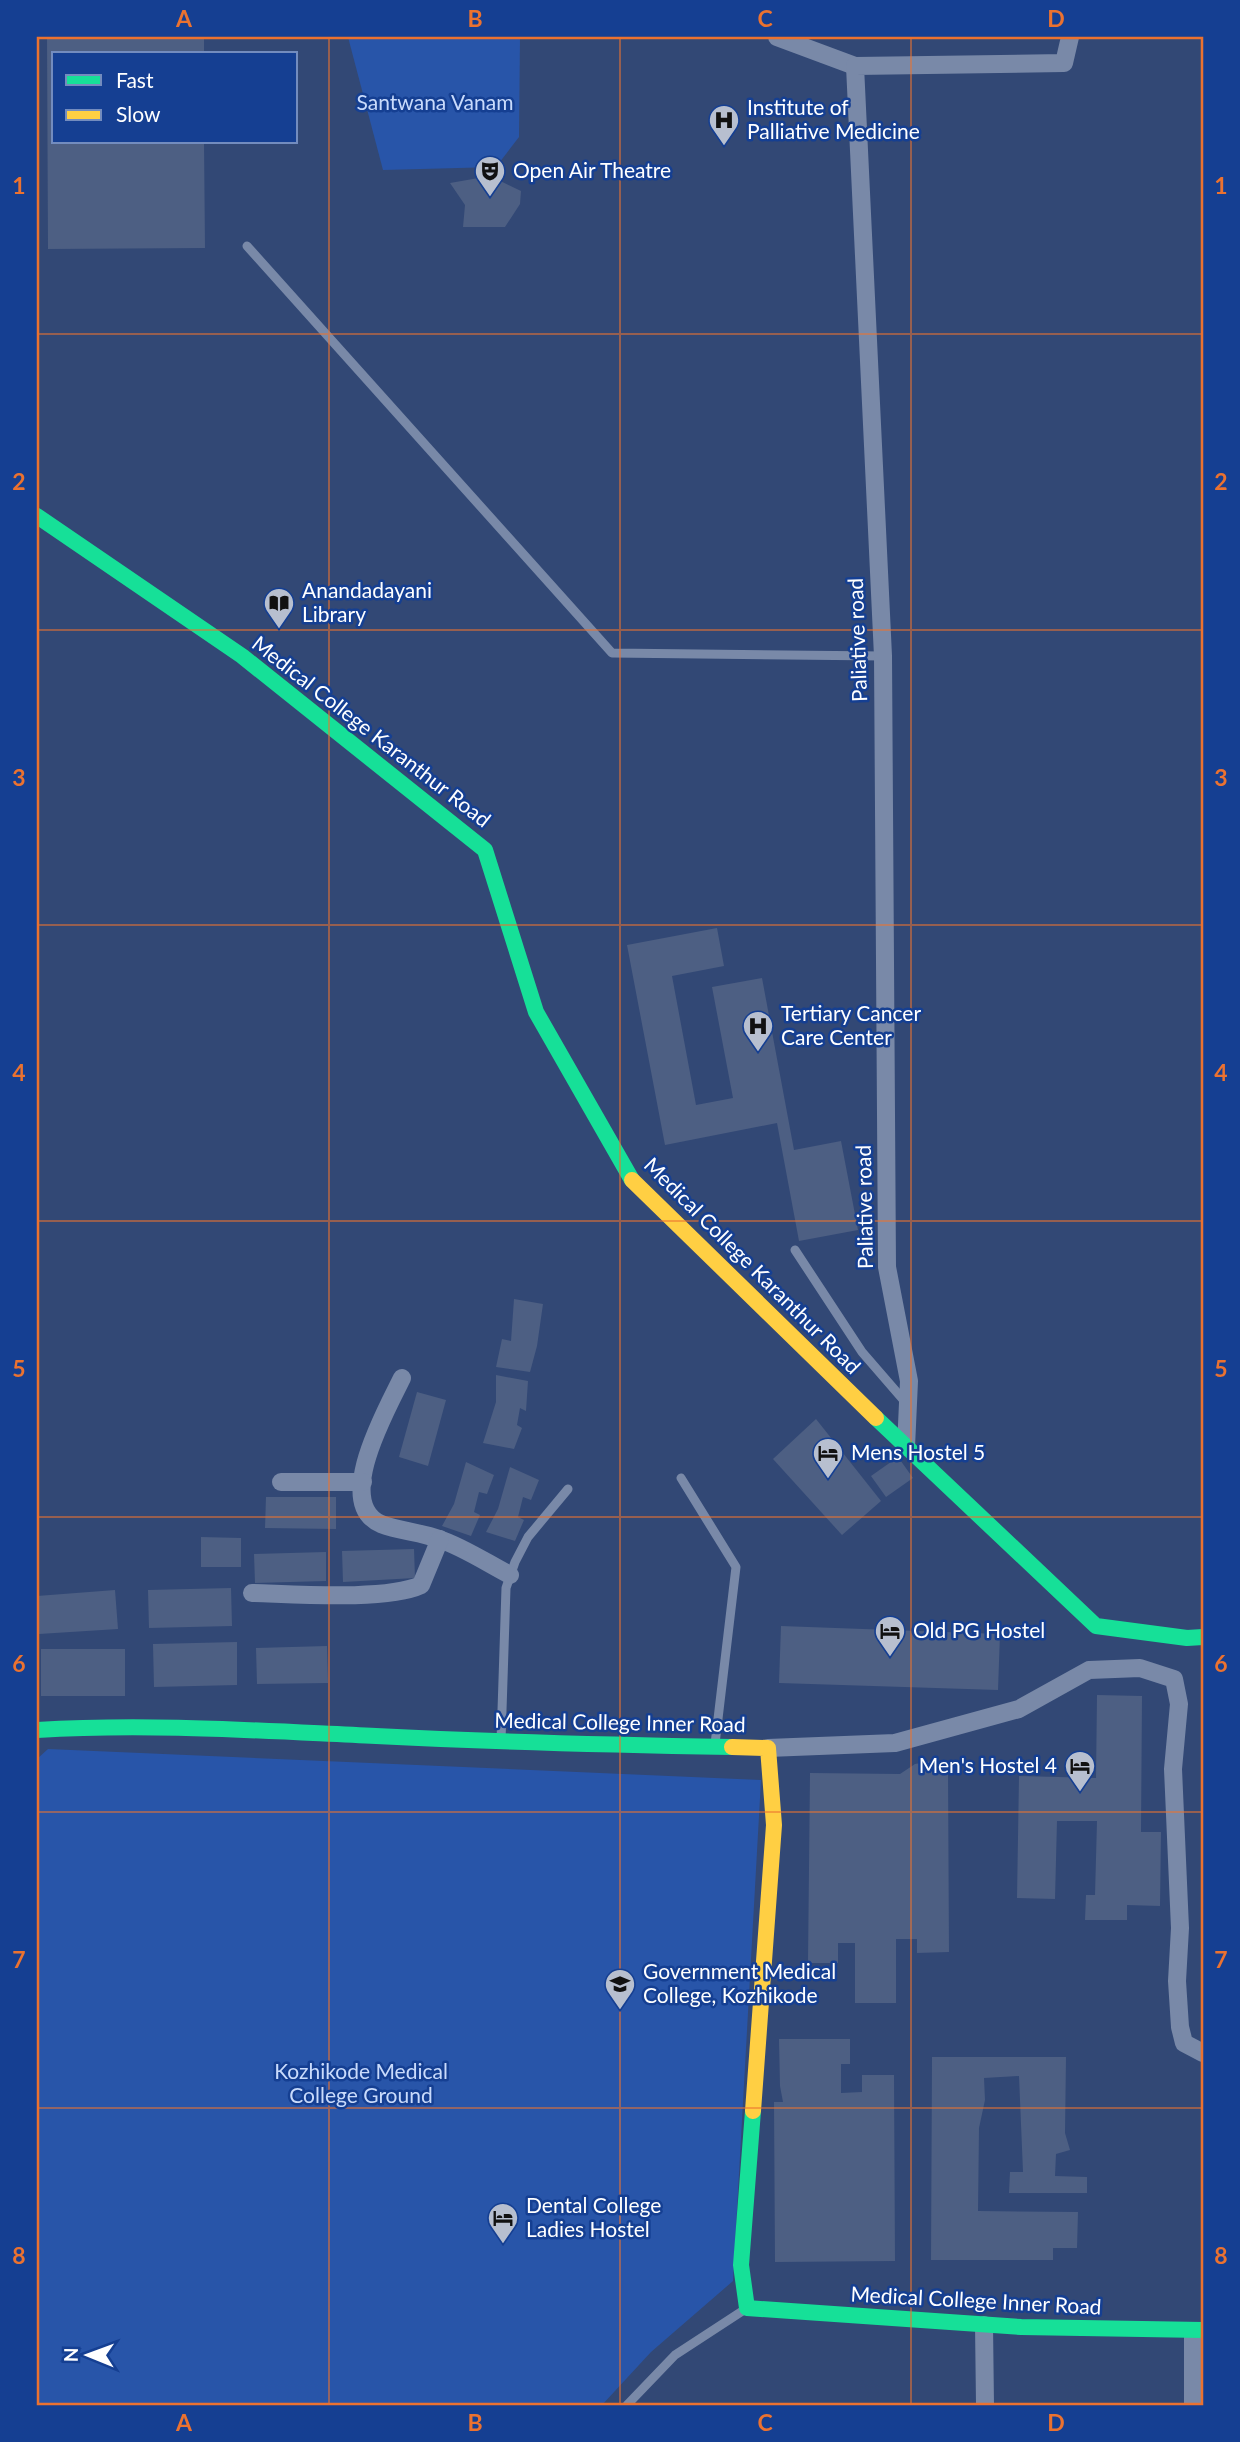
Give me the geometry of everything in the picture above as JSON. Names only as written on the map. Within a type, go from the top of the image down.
[{"type":"street","points":[[777,37],[855,66],[1064,64],[1070,37]]},
{"type":"street","name":"Paliative road","points":[[855,66],[883,656],[887,1267],[909,1381],[906,1447]]},
{"type":"street","name":"Medical College Karanthur Road","points":[[37,516],[242,656],[485,850],[536,1012],[628,1176],[906,1447],[1096,1626],[1187,1638],[1203,1637]]},
{"type":"street","points":[[401,1378],[372,1440],[362,1493],[367,1513],[380,1523],[440,1539],[510,1575]]},
{"type":"street","points":[[281,1482],[363,1482]]},
{"type":"street","points":[[252,1593],[342,1594],[408,1591],[421,1585],[440,1539]]},
{"type":"street","points":[[768,1748],[895,1743],[1019,1710],[1089,1670],[1140,1668],[1174,1679],[1179,1704],[1173,1769],[1180,1928],[1177,1981],[1180,2027],[1184,2043],[1203,2053]]},
{"type":"street","name":"Medical College Inner Road","points":[[37,1730],[98,1726],[196,1728],[501,1742],[768,1748],[774,1825],[741,2265],[747,2308],[984,2325],[1198,2330]]},
{"type":"street","points":[[984,2325],[985,2405]]},
{"type":"street","points":[[1193,2405],[1198,2330]]},
{"type":"lane","points":[[247,246],[612,653],[883,656]]},
{"type":"lane","points":[[795,1250],[862,1352],[908,1405]]},
{"type":"lane","points":[[681,1478],[736,1567],[715,1746]]},
{"type":"lane","points":[[501,1742],[506,1588],[528,1536],[568,1489]]},
{"type":"lane","points":[[627,2405],[675,2354],[747,2308]]},
{"type":"green space","name":"Santwana Vanam","points":[[348,37],[520,37],[519,137],[496,167],[383,170]]},
{"type":"green space","name":"Kozhikode Medical College Ground","points":[[48,1749],[761,1780],[733,2281],[651,2352],[602,2405],[37,2405],[37,1759]]},
{"type":"building","points":[[47,37],[204,37],[204,52],[52,52],[52,144],[204,144],[205,248],[48,249]]},
{"type":"building","name":"Open Air Theatre","points":[[490,176],[521,191],[520,204],[505,227],[463,227],[465,205],[450,183]]},
{"type":"building","points":[[717,928],[724,966],[672,976],[696,1105],[733,1098],[712,987],[762,978],[794,1150],[841,1141],[858,1230],[799,1241],[777,1123],[665,1145],[627,945]]},
{"type":"building","points":[[514,1299],[543,1304],[530,1372],[496,1367],[502,1339],[511,1341]]},
{"type":"building","points":[[496,1375],[528,1381],[526,1411],[520,1408],[517,1425],[522,1428],[514,1449],[483,1443],[496,1402]]},
{"type":"building","points":[[417,1392],[446,1400],[428,1466],[399,1457]]},
{"type":"building","name":"Mens Hostel 5","points":[[816,1419],[881,1501],[842,1535],[773,1459]]},
{"type":"building","points":[[898,1457],[913,1478],[886,1497],[871,1476]]},
{"type":"building","points":[[466,1462],[494,1475],[487,1494],[479,1492],[474,1512],[480,1515],[471,1536],[442,1526],[454,1504]]},
{"type":"building","points":[[510,1467],[539,1480],[531,1500],[523,1497],[518,1517],[524,1520],[515,1541],[486,1532],[498,1509]]},
{"type":"building","points":[[266,1497],[336,1497],[336,1529],[265,1528]]},
{"type":"building","points":[[201,1537],[241,1538],[241,1567],[201,1567]]},
{"type":"building","points":[[414,1549],[415,1578],[343,1582],[342,1551]]},
{"type":"building","points":[[326,1552],[326,1581],[255,1583],[254,1554]]},
{"type":"building","points":[[231,1588],[232,1626],[149,1628],[148,1590]]},
{"type":"building","points":[[115,1590],[118,1629],[39,1634],[37,1596]]},
{"type":"building","name":"Old PG Hostel","points":[[781,1626],[1000,1634],[998,1690],[779,1683]]},
{"type":"building","points":[[237,1642],[237,1685],[154,1687],[153,1644]]},
{"type":"building","points":[[327,1646],[328,1683],[257,1684],[256,1648]]},
{"type":"building","points":[[41,1649],[125,1649],[125,1696],[41,1696]]},
{"type":"building","name":"Men's Hostel 4","points":[[1097,1695],[1142,1696],[1141,1832],[1161,1832],[1160,1906],[1127,1905],[1127,1920],[1085,1920],[1086,1895],[1095,1895],[1097,1821],[1057,1821],[1055,1899],[1017,1898],[1019,1776],[1096,1778]]},
{"type":"building","points":[[932,1761],[936,1770],[948,1770],[949,1952],[917,1953],[917,1939],[896,1939],[896,2003],[855,2003],[855,1943],[838,1943],[838,1963],[808,1963],[810,1773],[900,1774],[915,1764]]},
{"type":"building","points":[[779,2039],[850,2039],[850,2064],[841,2064],[841,2093],[862,2092],[862,2075],[894,2075],[895,2261],[775,2262],[774,2102],[783,2102]]},
{"type":"building","points":[[932,2057],[1066,2057],[1065,2133],[1070,2150],[1056,2154],[1055,2176],[1087,2177],[1087,2193],[1009,2193],[1010,2172],[1023,2172],[1019,2076],[984,2078],[985,2100],[979,2128],[978,2211],[1078,2212],[1077,2248],[1053,2248],[1053,2260],[931,2260]]},
{"type":"traffic: fast","points":[[37,516],[242,656],[485,850],[536,1012],[632,1180]]},
{"type":"traffic: fast","points":[[876,1418],[1096,1626],[1187,1638],[1203,1637]]},
{"type":"traffic: fast","points":[[37,1730],[206,1728],[510,1742],[732,1747]]},
{"type":"traffic: fast","points":[[753,2111],[741,2265],[747,2308],[1021,2327],[1203,2330]]},
{"type":"traffic: slow","points":[[632,1180],[876,1418]]},
{"type":"traffic: slow","points":[[732,1747],[768,1748],[774,1825],[753,2111]]},
{"type":"place","name":"Institute of Palliative Medicine","points":[[724,147]]},
{"type":"place","name":"Open Air Theatre","points":[[490,198]]},
{"type":"place","name":"Anandadayani Library","points":[[279,630]]},
{"type":"place","name":"Tertiary Cancer Care Center","points":[[758,1053]]},
{"type":"place","name":"Mens Hostel 5","points":[[828,1480]]},
{"type":"place","name":"Old PG Hostel","points":[[890,1658]]},
{"type":"place","name":"Men's Hostel 4","points":[[1080,1793]]},
{"type":"place","name":"Government Medical College, Kozhikode","points":[[620,2011]]},
{"type":"place","name":"Dental College Ladies Hostel","points":[[503,2245]]}]
